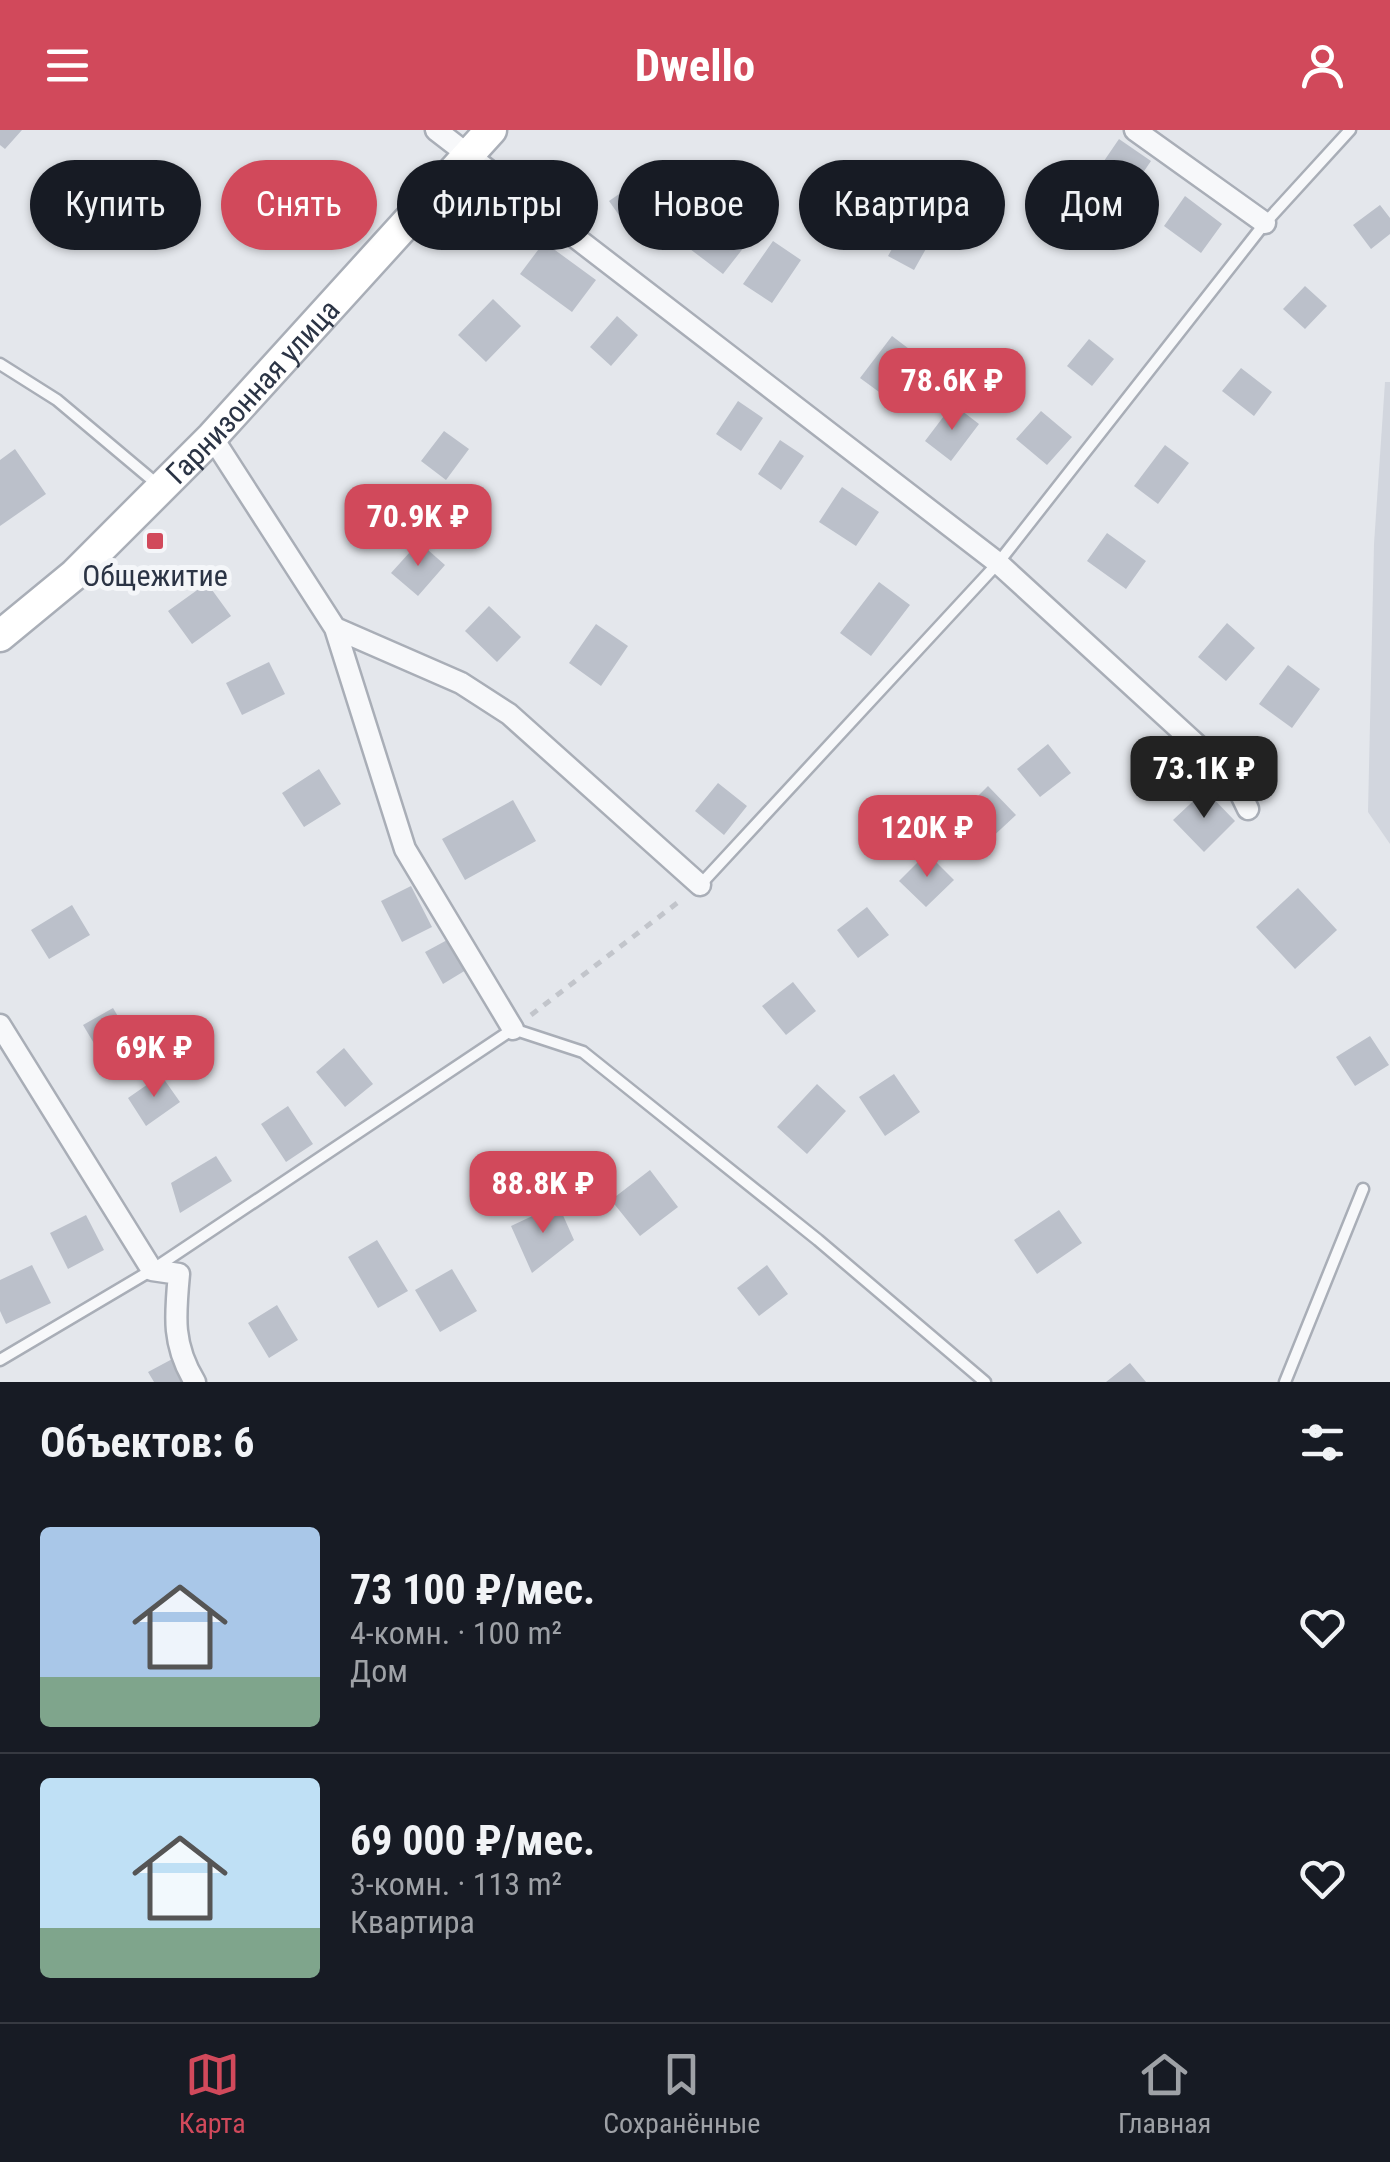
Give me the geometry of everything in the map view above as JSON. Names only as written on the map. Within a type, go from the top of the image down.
[{"type":"street","points":[[436,130],[998,563],[1233,778],[1248,809]]},
{"type":"street","name":"Гарнизонная улица","points":[[0,636],[74,575],[212,437],[491,130]]},
{"type":"street","points":[[1136,130],[1265,223]]},
{"type":"street","points":[[212,437],[335,628],[405,849],[513,1029]]},
{"type":"street","points":[[335,628],[462,683],[510,714],[700,885]]},
{"type":"street","points":[[0,1025],[152,1270],[179,1274],[177,1341],[195,1382]]},
{"type":"lane","points":[[700,885],[998,563],[1265,223],[1350,130]]},
{"type":"lane","points":[[0,364],[57,400],[162,487]]},
{"type":"lane","points":[[0,1360],[152,1270],[513,1029],[583,1052],[818,1240],[984,1382]]},
{"type":"lane","points":[[1285,1382],[1362,1189]]},
{"type":"path","points":[[513,1029],[700,885]]},
{"type":"shaded area","points":[[1385,382],[1390,382],[1390,844],[1368,812],[1374,544]]},
{"type":"building","points":[[0,130],[22,130],[5,149],[0,145]]},
{"type":"building","points":[[1119,139],[1150,160],[1105,160]]},
{"type":"building","points":[[618,195],[618,214],[609,201]]},
{"type":"building","points":[[1185,196],[1222,224],[1201,253],[1164,226]]},
{"type":"building","points":[[1380,205],[1390,218],[1390,234],[1371,249],[1353,225]]},
{"type":"building","points":[[779,245],[801,260],[772,303],[743,284],[767,250],[779,250]]},
{"type":"building","points":[[538,250],[555,250],[596,280],[572,312],[520,274]]},
{"type":"building","points":[[691,250],[742,250],[723,274]]},
{"type":"building","points":[[891,250],[925,250],[914,270],[888,256]]},
{"type":"building","points":[[1305,286],[1327,306],[1305,329],[1283,309]]},
{"type":"building","points":[[493,299],[521,326],[486,362],[458,335]]},
{"type":"building","points":[[617,316],[638,335],[611,366],[590,347]]},
{"type":"building","points":[[892,336],[921,358],[890,400],[860,378]]},
{"type":"building","points":[[1089,339],[1114,359],[1092,386],[1067,366]]},
{"type":"building","points":[[1241,368],[1272,392],[1254,416],[1222,391]]},
{"type":"building","points":[[738,401],[763,418],[741,451],[716,434]]},
{"type":"building","points":[[953,404],[979,424],[951,461],[925,441]]},
{"type":"building","points":[[1041,411],[1072,437],[1047,465],[1016,439]]},
{"type":"building","points":[[444,431],[469,449],[446,480],[421,461]]},
{"type":"building","points":[[780,440],[804,456],[781,490],[758,474]]},
{"type":"building","points":[[1165,445],[1189,463],[1158,504],[1134,486]]},
{"type":"building","points":[[15,449],[46,494],[0,526],[0,460]]},
{"type":"building","points":[[842,487],[879,512],[856,546],[819,522]]},
{"type":"building","points":[[1107,533],[1146,561],[1126,589],[1087,561]]},
{"type":"building","points":[[419,542],[445,565],[418,596],[391,573]]},
{"type":"building","points":[[879,582],[910,605],[871,656],[840,633]]},
{"type":"building","points":[[207,583],[231,616],[192,644],[168,611]]},
{"type":"building","points":[[489,606],[521,637],[497,662],[465,631]]},
{"type":"building","points":[[1227,623],[1255,648],[1226,681],[1198,657]]},
{"type":"building","points":[[596,624],[628,646],[601,686],[569,663]]},
{"type":"building","points":[[269,662],[285,694],[242,715],[226,683]]},
{"type":"building","points":[[1288,665],[1320,689],[1292,728],[1259,704]]},
{"type":"building","points":[[1048,744],[1071,773],[1040,797],[1017,769]]},
{"type":"building","points":[[319,769],[341,804],[304,827],[282,793]]},
{"type":"building","points":[[718,783],[747,806],[724,835],[695,811]]},
{"type":"building","points":[[988,786],[1016,815],[988,841],[961,813]]},
{"type":"building","points":[[1205,790],[1235,821],[1204,852],[1173,820]]},
{"type":"building","points":[[513,800],[536,841],[465,880],[442,839]]},
{"type":"building","points":[[927,853],[954,880],[926,907],[899,881]]},
{"type":"building","points":[[411,886],[432,927],[402,942],[381,901]]},
{"type":"building","points":[[1298,888],[1337,930],[1295,969],[1256,927]]},
{"type":"building","points":[[72,905],[90,935],[49,959],[31,930]]},
{"type":"building","points":[[867,907],[889,935],[858,958],[837,930]]},
{"type":"building","points":[[449,939],[466,970],[443,984],[425,952]]},
{"type":"building","points":[[793,982],[816,1011],[786,1035],[762,1006]]},
{"type":"building","points":[[113,1008],[131,1038],[101,1055],[83,1025]]},
{"type":"building","points":[[1370,1036],[1389,1065],[1355,1086],[1336,1057]]},
{"type":"building","points":[[344,1048],[373,1084],[345,1107],[316,1072]]},
{"type":"building","points":[[894,1074],[920,1112],[885,1136],[859,1097]]},
{"type":"building","points":[[161,1075],[180,1102],[146,1126],[128,1098]]},
{"type":"building","points":[[817,1084],[846,1111],[807,1154],[777,1127]]},
{"type":"building","points":[[288,1106],[313,1144],[286,1162],[261,1124]]},
{"type":"building","points":[[216,1156],[232,1181],[180,1213],[171,1183]]},
{"type":"building","points":[[650,1170],[678,1207],[640,1236],[611,1200]]},
{"type":"building","points":[[558,1204],[574,1240],[532,1273],[511,1226]]},
{"type":"building","points":[[1059,1210],[1082,1243],[1037,1274],[1014,1240]]},
{"type":"building","points":[[86,1215],[104,1250],[68,1269],[50,1233]]},
{"type":"building","points":[[377,1240],[408,1291],[378,1308],[348,1257]]},
{"type":"building","points":[[32,1265],[51,1303],[6,1324],[0,1311],[0,1280]]},
{"type":"building","points":[[767,1265],[788,1294],[759,1316],[737,1288]]},
{"type":"building","points":[[452,1269],[477,1311],[440,1332],[415,1290]]},
{"type":"building","points":[[277,1305],[298,1340],[269,1358],[248,1323]]},
{"type":"building","points":[[176,1357],[189,1382],[154,1382],[148,1372]]},
{"type":"building","points":[[1130,1363],[1146,1382],[1106,1382]]},
{"type":"place","name":"Общежитие","points":[[155,541]]}]
